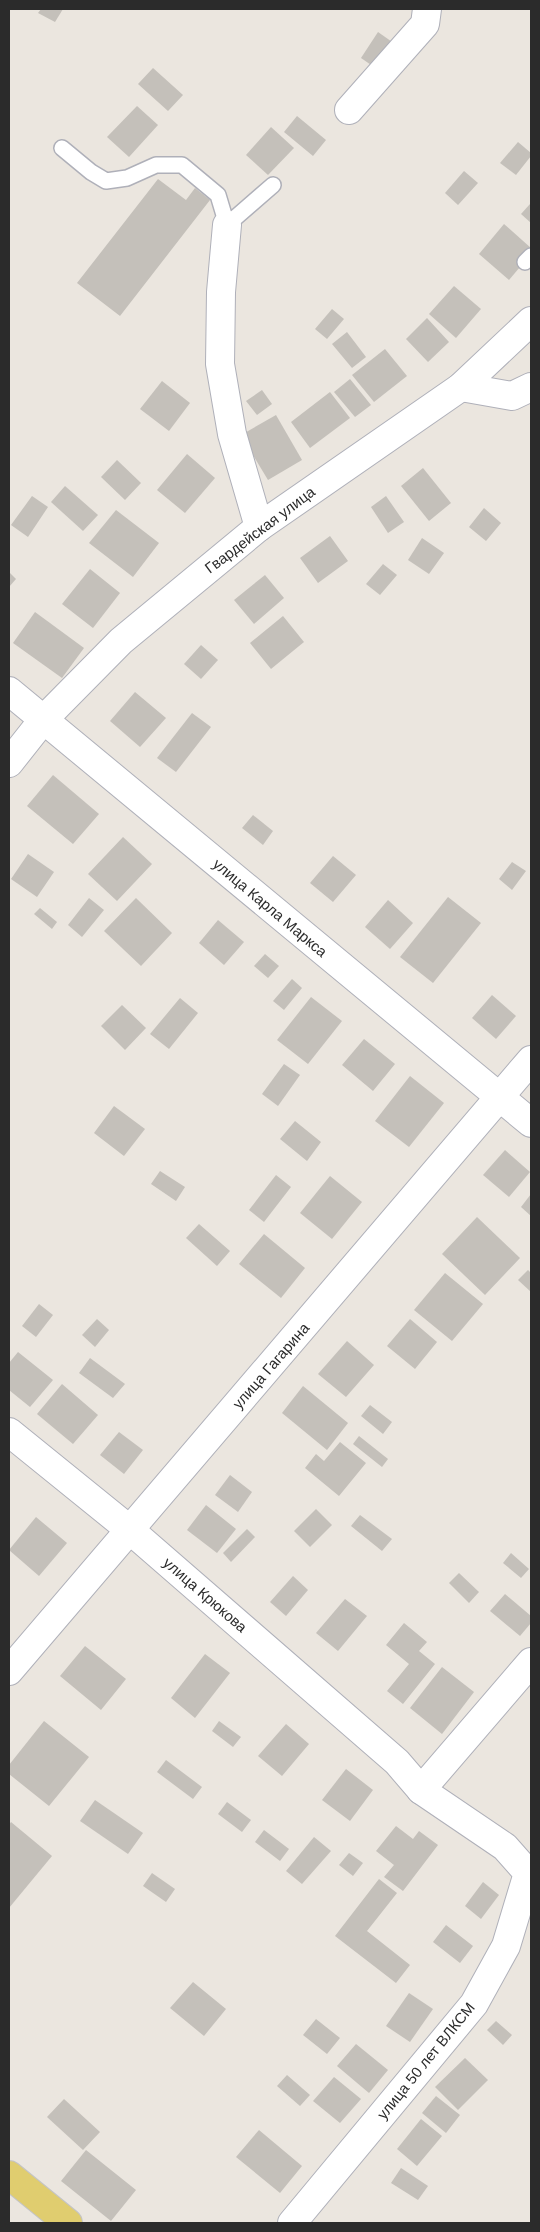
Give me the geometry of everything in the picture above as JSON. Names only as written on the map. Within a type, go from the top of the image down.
[{"type":"main road","points":[[9,2175],[68,2223]]},
{"type":"street","points":[[349,110],[425,24],[428,9]]},
{"type":"street","points":[[227,225],[221,292],[220,364],[232,434],[259,527]]},
{"type":"street","name":"Гвардейская улица","points":[[9,763],[43,720],[121,641],[259,527],[461,388],[531,321]]},
{"type":"street","points":[[461,388],[512,396],[531,386]]},
{"type":"street","name":"улица Карла Маркса","points":[[9,691],[531,1123]]},
{"type":"street","name":"улица Гагарина","points":[[9,1671],[531,1060]]},
{"type":"street","name":"улица Крюкова","points":[[9,1432],[130,1530],[396,1762]]},
{"type":"street","points":[[421,1790],[531,1662]]},
{"type":"street","name":"улица 50 лет ВЛКСМ","points":[[292,2223],[474,2004],[506,1946],[530,1871],[505,1847],[421,1790],[396,1762]]},
{"type":"lane","points":[[62,148],[91,172],[106,181],[127,178],[156,165],[182,165],[218,195],[227,225],[272,185]]},
{"type":"building","points":[[41,9],[63,9],[55,22],[38,13]]},
{"type":"building","points":[[378,32],[395,44],[377,69],[361,58]]},
{"type":"building","points":[[153,68],[183,95],[168,111],[138,84]]},
{"type":"building","points":[[137,106],[158,125],[129,157],[107,137]]},
{"type":"building","points":[[297,116],[326,140],[313,156],[284,132]]},
{"type":"building","points":[[271,127],[294,148],[268,175],[246,155]]},
{"type":"building","points":[[518,142],[531,153],[531,156],[516,175],[500,163]]},
{"type":"building","points":[[464,171],[478,183],[458,205],[445,193]]},
{"type":"building","points":[[158,179],[186,200],[195,188],[210,200],[120,316],[77,283]]},
{"type":"building","points":[[531,205],[531,223],[521,214]]},
{"type":"building","points":[[504,224],[531,248],[531,254],[509,280],[479,254]]},
{"type":"building","points":[[454,286],[481,309],[456,338],[429,314]]},
{"type":"building","points":[[332,309],[344,319],[327,339],[315,329]]},
{"type":"building","points":[[427,318],[449,342],[428,362],[406,339]]},
{"type":"building","points":[[347,332],[366,357],[352,368],[332,344]]},
{"type":"building","points":[[385,349],[407,376],[374,402],[352,375]]},
{"type":"building","points":[[350,379],[371,405],[355,417],[334,392]]},
{"type":"building","points":[[162,381],[190,403],[169,431],[140,409]]},
{"type":"building","points":[[262,390],[272,404],[257,415],[246,401]]},
{"type":"building","points":[[330,392],[350,418],[310,448],[291,422]]},
{"type":"building","points":[[276,415],[302,460],[268,480],[241,435]]},
{"type":"building","points":[[187,454],[215,478],[185,513],[157,490]]},
{"type":"building","points":[[117,460],[141,483],[125,500],[101,477]]},
{"type":"building","points":[[423,468],[451,503],[429,521],[401,486]]},
{"type":"building","points":[[65,486],[98,515],[83,531],[51,502]]},
{"type":"building","points":[[32,496],[48,507],[28,537],[11,525]]},
{"type":"building","points":[[386,496],[404,522],[388,533],[371,507]]},
{"type":"building","points":[[484,508],[501,523],[486,541],[469,527]]},
{"type":"building","points":[[116,510],[159,543],[133,577],[89,543]]},
{"type":"building","points":[[330,536],[348,561],[318,583],[300,558]]},
{"type":"building","points":[[422,538],[444,553],[429,574],[408,560]]},
{"type":"building","points":[[383,564],[397,575],[380,595],[366,584]]},
{"type":"building","points":[[90,569],[120,593],[93,628],[62,604]]},
{"type":"building","points":[[9,572],[16,579],[9,587]]},
{"type":"building","points":[[265,575],[284,598],[254,624],[234,600]]},
{"type":"building","points":[[35,612],[84,648],[62,678],[13,643]]},
{"type":"building","points":[[283,616],[304,642],[271,669],[250,643]]},
{"type":"building","points":[[201,645],[218,660],[201,679],[184,664]]},
{"type":"building","points":[[135,692],[166,718],[140,747],[110,721]]},
{"type":"building","points":[[192,713],[211,727],[176,772],[157,758]]},
{"type":"building","points":[[53,775],[99,814],[73,844],[27,806]]},
{"type":"building","points":[[253,815],[273,831],[263,845],[242,828]]},
{"type":"building","points":[[123,837],[152,864],[117,901],[88,874]]},
{"type":"building","points":[[28,854],[54,872],[37,897],[11,879]]},
{"type":"building","points":[[333,856],[356,875],[333,902],[310,883]]},
{"type":"building","points":[[512,862],[526,871],[512,890],[499,879]]},
{"type":"building","points":[[448,897],[481,923],[433,983],[400,957]]},
{"type":"building","points":[[89,898],[104,910],[82,937],[68,925]]},
{"type":"building","points":[[136,898],[172,933],[141,966],[104,931]]},
{"type":"building","points":[[388,900],[413,923],[390,949],[365,927]]},
{"type":"building","points":[[40,908],[57,922],[52,929],[34,914]]},
{"type":"building","points":[[218,920],[244,942],[224,965],[199,943]]},
{"type":"building","points":[[265,954],[279,966],[268,978],[254,966]]},
{"type":"building","points":[[292,979],[302,988],[284,1010],[273,1001]]},
{"type":"building","points":[[492,995],[516,1016],[496,1039],[472,1018]]},
{"type":"building","points":[[311,997],[342,1021],[308,1064],[277,1040]]},
{"type":"building","points":[[180,998],[198,1013],[169,1049],[150,1034]]},
{"type":"building","points":[[122,1005],[146,1028],[125,1050],[101,1026]]},
{"type":"building","points":[[364,1039],[395,1064],[373,1091],[342,1065]]},
{"type":"building","points":[[284,1064],[300,1075],[278,1106],[262,1094]]},
{"type":"building","points":[[410,1076],[444,1103],[409,1147],[375,1121]]},
{"type":"building","points":[[114,1106],[145,1129],[124,1156],[94,1133]]},
{"type":"building","points":[[295,1121],[321,1142],[307,1161],[280,1139]]},
{"type":"building","points":[[505,1150],[530,1172],[509,1197],[483,1175]]},
{"type":"building","points":[[160,1171],[185,1187],[176,1201],[151,1184]]},
{"type":"building","points":[[276,1175],[291,1187],[264,1222],[249,1210]]},
{"type":"building","points":[[330,1176],[362,1202],[332,1239],[300,1213]]},
{"type":"building","points":[[531,1194],[531,1216],[521,1207]]},
{"type":"building","points":[[477,1217],[520,1258],[485,1295],[442,1254]]},
{"type":"building","points":[[199,1224],[230,1251],[217,1266],[186,1238]]},
{"type":"building","points":[[264,1234],[305,1268],[281,1298],[239,1264]]},
{"type":"building","points":[[528,1270],[531,1273],[531,1292],[518,1280]]},
{"type":"building","points":[[445,1273],[483,1304],[452,1341],[414,1310]]},
{"type":"building","points":[[39,1304],[53,1315],[36,1337],[22,1326]]},
{"type":"building","points":[[97,1319],[109,1330],[95,1347],[82,1335]]},
{"type":"building","points":[[410,1319],[437,1342],[415,1369],[387,1346]]},
{"type":"building","points":[[347,1341],[374,1365],[346,1397],[318,1374]]},
{"type":"building","points":[[18,1352],[53,1380],[30,1407],[9,1390],[9,1363]]},
{"type":"building","points":[[90,1358],[125,1384],[113,1398],[79,1373]]},
{"type":"building","points":[[62,1384],[98,1415],[73,1444],[37,1414]]},
{"type":"building","points":[[303,1386],[348,1423],[327,1450],[282,1413]]},
{"type":"building","points":[[370,1405],[392,1422],[383,1434],[361,1416]]},
{"type":"building","points":[[119,1432],[143,1450],[124,1474],[100,1455]]},
{"type":"building","points":[[359,1436],[388,1459],[382,1467],[353,1444]]},
{"type":"building","points":[[340,1442],[366,1463],[339,1496],[305,1468],[316,1454],[324,1461]]},
{"type":"building","points":[[230,1475],[252,1492],[238,1512],[215,1495]]},
{"type":"building","points":[[206,1505],[236,1529],[217,1553],[187,1530]]},
{"type":"building","points":[[316,1509],[332,1525],[310,1547],[294,1531]]},
{"type":"building","points":[[360,1515],[392,1539],[382,1551],[351,1526]]},
{"type":"building","points":[[36,1517],[67,1543],[39,1576],[9,1550]]},
{"type":"building","points":[[247,1529],[255,1537],[231,1562],[223,1553]]},
{"type":"building","points":[[511,1553],[529,1569],[521,1578],[503,1563]]},
{"type":"building","points":[[459,1573],[479,1592],[469,1603],[449,1583]]},
{"type":"building","points":[[293,1576],[308,1590],[286,1616],[270,1602]]},
{"type":"building","points":[[505,1594],[531,1616],[531,1623],[520,1636],[490,1611]]},
{"type":"building","points":[[345,1599],[367,1616],[338,1651],[316,1633]]},
{"type":"building","points":[[404,1623],[427,1642],[419,1651],[435,1664],[403,1704],[387,1691],[409,1664],[386,1645]]},
{"type":"building","points":[[85,1646],[126,1679],[101,1710],[60,1676]]},
{"type":"building","points":[[205,1654],[230,1673],[195,1718],[171,1698]]},
{"type":"building","points":[[442,1667],[474,1692],[442,1734],[410,1708]]},
{"type":"building","points":[[44,1721],[89,1757],[49,1806],[9,1774],[9,1765]]},
{"type":"building","points":[[219,1721],[241,1737],[233,1747],[212,1731]]},
{"type":"building","points":[[286,1724],[309,1744],[282,1776],[258,1756]]},
{"type":"building","points":[[166,1760],[202,1787],[193,1799],[157,1772]]},
{"type":"building","points":[[346,1769],[373,1790],[350,1821],[322,1800]]},
{"type":"building","points":[[95,1800],[143,1833],[128,1854],[80,1821]]},
{"type":"building","points":[[227,1802],[251,1820],[242,1832],[218,1814]]},
{"type":"building","points":[[11,1822],[52,1856],[9,1908],[9,1825]]},
{"type":"building","points":[[396,1826],[413,1839],[419,1831],[438,1845],[403,1891],[384,1877],[394,1865],[376,1851]]},
{"type":"building","points":[[264,1830],[289,1849],[280,1861],[255,1842]]},
{"type":"building","points":[[314,1837],[331,1851],[302,1884],[286,1871]]},
{"type":"building","points":[[349,1853],[363,1863],[353,1876],[339,1865]]},
{"type":"building","points":[[152,1873],[175,1889],[166,1902],[143,1886]]},
{"type":"building","points":[[379,1879],[397,1893],[367,1931],[410,1965],[396,1983],[335,1936]]},
{"type":"building","points":[[483,1882],[499,1895],[481,1919],[465,1906]]},
{"type":"building","points":[[446,1925],[473,1946],[460,1963],[433,1942]]},
{"type":"building","points":[[193,1982],[226,2009],[204,2036],[170,2008]]},
{"type":"building","points":[[409,1993],[433,2009],[410,2042],[386,2026]]},
{"type":"building","points":[[316,2019],[340,2038],[327,2054],[303,2035]]},
{"type":"building","points":[[496,2021],[512,2035],[503,2045],[487,2030]]},
{"type":"building","points":[[356,2044],[388,2070],[369,2093],[337,2066]]},
{"type":"building","points":[[465,2058],[488,2080],[458,2110],[435,2087]]},
{"type":"building","points":[[287,2075],[310,2095],[300,2106],[277,2086]]},
{"type":"building","points":[[334,2077],[361,2099],[340,2123],[313,2101]]},
{"type":"building","points":[[436,2096],[460,2115],[446,2133],[422,2113]]},
{"type":"building","points":[[64,2099],[100,2132],[83,2150],[47,2117]]},
{"type":"building","points":[[421,2119],[442,2136],[417,2166],[397,2149]]},
{"type":"building","points":[[259,2130],[302,2166],[280,2193],[236,2157]]},
{"type":"building","points":[[86,2150],[136,2190],[111,2221],[61,2181]]},
{"type":"building","points":[[401,2168],[428,2186],[418,2200],[391,2183]]}]
